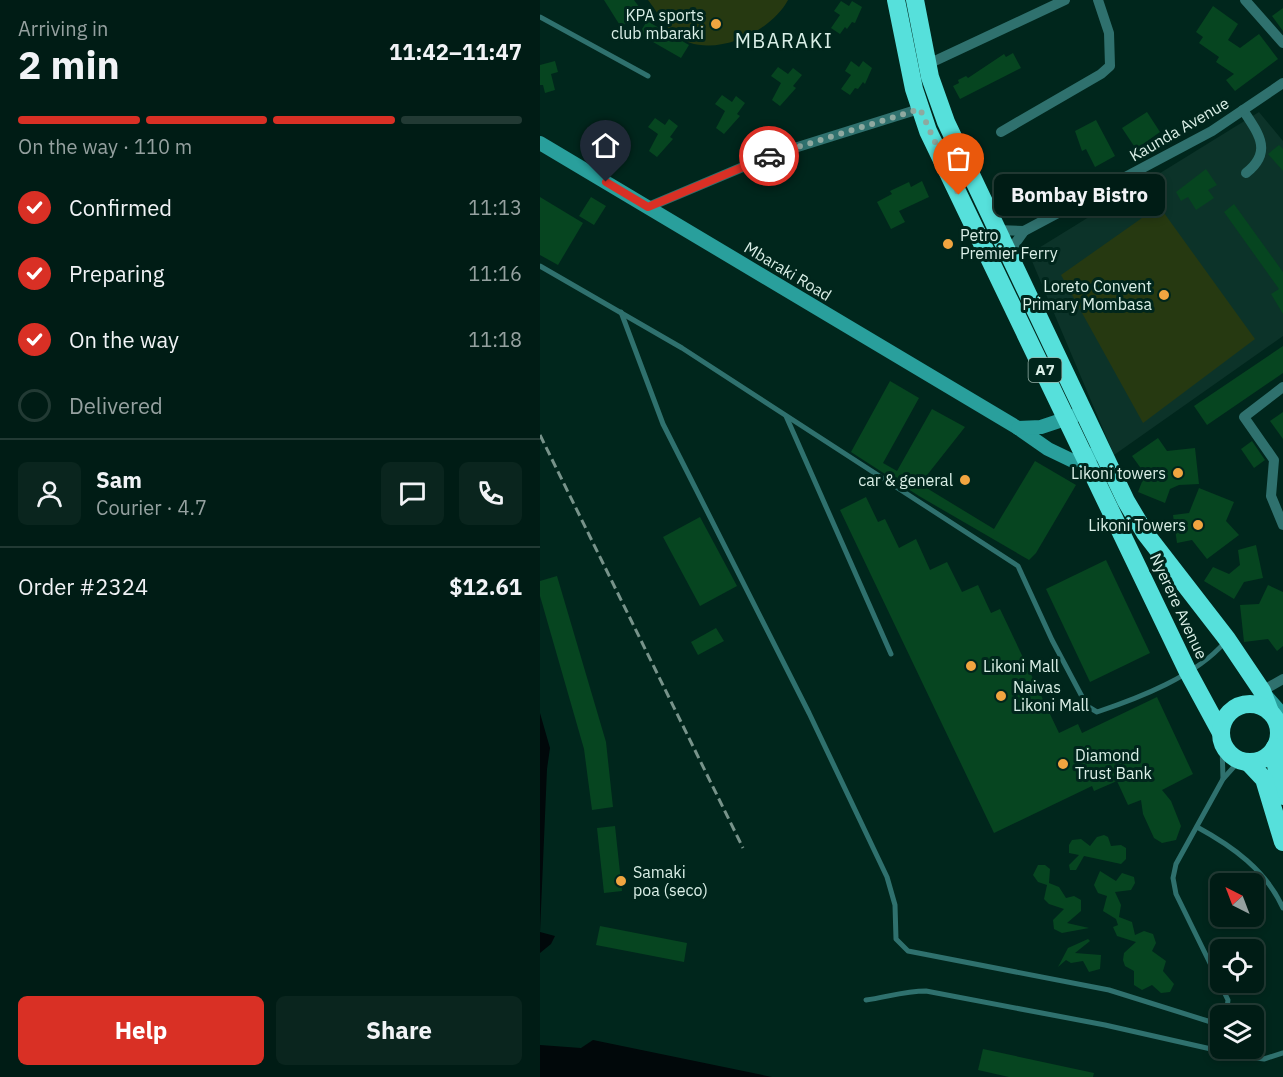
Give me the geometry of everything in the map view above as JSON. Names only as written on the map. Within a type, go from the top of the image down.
[{"type":"highway","name":"Nyerere Avenue","points":[[897,0],[910,71],[928,131],[980,238],[1000,258]]},
{"type":"highway","name":"Nyerere Avenue","points":[[915,0],[927,65],[946,122],[997,230],[1000,258],[1093,454],[1188,672],[1221,738]]},
{"type":"highway","points":[[928,131],[946,122]]},
{"type":"highway","name":"Nyerere Avenue","points":[[1093,454],[1145,533],[1227,639],[1276,714]]},
{"type":"highway","points":[[1283,796],[1275,761],[1279,741],[1276,714],[1253,704],[1235,708],[1222,722],[1221,738],[1229,754],[1244,761],[1264,779],[1283,842]]},
{"type":"highway","points":[[1244,761],[1264,758],[1279,741]]},
{"type":"main road","name":"Mbaraki Road","points":[[540,143],[1067,458],[1073,461],[1093,454]]},
{"type":"main road","points":[[1018,428],[1041,427],[1075,416]]},
{"type":"street","points":[[910,71],[1065,0]]},
{"type":"street","points":[[1001,132],[1101,74],[1110,66],[1109,33],[1098,0]]},
{"type":"street","points":[[1245,0],[1283,43]]},
{"type":"street","name":"Kaunda Avenue","points":[[1000,258],[1024,231],[1212,131],[1283,83]]},
{"type":"street","points":[[648,207],[769,156],[920,109]]},
{"type":"street","points":[[1243,110],[1254,127],[1262,149],[1258,163],[1246,173]]},
{"type":"street","points":[[980,238],[997,230],[1024,231]]},
{"type":"street","points":[[1283,387],[1244,417],[1279,458],[1272,496],[1283,525]]},
{"type":"street","points":[[1262,692],[1283,678]]},
{"type":"lane","points":[[540,17],[609,57],[648,75]]},
{"type":"lane","points":[[540,266],[621,312],[785,414],[1018,566],[1052,640],[1087,706],[1097,712],[1113,707],[1188,672],[1216,652],[1227,639]]},
{"type":"lane","points":[[621,312],[663,424],[809,713],[887,877],[893,894],[895,931],[900,946],[908,951],[940,959],[1109,990],[1210,1022]]},
{"type":"lane","points":[[785,414],[891,654]]},
{"type":"lane","points":[[1221,738],[1223,779]]},
{"type":"lane","points":[[1227,1005],[1228,1000],[1176,894],[1173,878],[1176,864],[1223,779],[1244,761]]},
{"type":"lane","points":[[1197,826],[1250,863],[1267,878],[1283,908]]},
{"type":"lane","points":[[866,1000],[888,997],[905,991],[926,991],[1093,1023],[1242,1056],[1264,1059],[1283,1053]]},
{"type":"shaded area","name":"Loreto Convent Primary Mombasa","points":[[1259,112],[1283,141],[1283,336],[1114,455],[1029,254]]},
{"type":"shaded area","points":[[540,713],[550,748],[547,769],[540,932]]},
{"type":"shaded area","points":[[540,932],[555,936],[551,944],[540,953]]},
{"type":"shaded area","points":[[593,1040],[772,1077],[540,1077],[540,1045],[581,1048]]},
{"type":"green space","name":"KPA sports club mbaraki","points":[[648,0],[788,0],[767,24],[752,33],[719,45],[702,45],[687,42],[673,33]]},
{"type":"green space","points":[[1159,206],[1255,339],[1143,423],[1061,275]]},
{"type":"building","points":[[604,0],[634,0],[642,11],[621,27]]},
{"type":"building","points":[[841,1],[849,6],[852,1],[862,7],[855,23],[852,22],[847,29],[845,27],[840,34],[831,28],[840,15],[834,11]]},
{"type":"building","points":[[1213,6],[1238,24],[1228,40],[1240,48],[1259,34],[1278,59],[1235,91],[1226,80],[1234,74],[1216,62],[1219,57],[1199,43],[1203,37],[1196,32]]},
{"type":"building","points":[[1283,8],[1283,31],[1272,16]]},
{"type":"building","points":[[647,21],[689,45],[681,58],[639,34]]},
{"type":"building","points":[[1013,53],[1021,68],[960,99],[953,86],[959,83],[958,80],[966,76],[968,78],[1004,54],[1006,57]]},
{"type":"building","points":[[555,61],[558,72],[551,74],[555,90],[545,93],[543,85],[540,85],[540,65]]},
{"type":"building","points":[[851,61],[859,67],[863,61],[872,68],[865,84],[863,82],[850,95],[841,89],[851,75],[845,71]]},
{"type":"building","points":[[778,67],[788,74],[793,68],[802,75],[793,86],[796,88],[780,106],[772,100],[781,83],[771,76]]},
{"type":"building","points":[[722,95],[732,102],[736,96],[745,103],[737,114],[740,116],[724,134],[716,128],[725,111],[715,104]]},
{"type":"building","points":[[1147,112],[1160,132],[1136,149],[1122,128]]},
{"type":"building","points":[[655,118],[665,125],[669,119],[678,126],[670,137],[673,139],[657,157],[649,151],[658,134],[648,127]]},
{"type":"building","points":[[1096,120],[1115,156],[1095,167],[1086,149],[1082,151],[1075,131]]},
{"type":"building","points":[[1279,145],[1283,149],[1283,171],[1268,154]]},
{"type":"building","points":[[1206,169],[1217,185],[1208,190],[1214,198],[1196,210],[1188,197],[1181,201],[1176,192]]},
{"type":"building","points":[[1032,177],[1044,196],[1020,211],[1008,192]]},
{"type":"building","points":[[922,181],[929,197],[899,211],[905,222],[891,229],[877,202],[892,194],[890,191],[909,182],[911,187]]},
{"type":"building","points":[[540,197],[583,223],[558,265],[540,255]]},
{"type":"building","points":[[591,197],[606,206],[594,225],[579,216]]},
{"type":"building","points":[[1234,204],[1283,272],[1283,314],[1271,294],[1279,289],[1224,212]]},
{"type":"building","points":[[1283,346],[1283,373],[1207,425],[1194,406]]},
{"type":"building","points":[[890,381],[919,398],[883,463],[897,471],[932,409],[965,427],[920,484],[994,529],[1035,461],[1076,485],[1036,553],[1029,560],[919,496],[851,452]]},
{"type":"building","points":[[1283,412],[1283,439],[1270,421]]},
{"type":"building","name":"Likoni towers","points":[[1158,438],[1167,451],[1195,448],[1199,484],[1179,485],[1170,489],[1165,503],[1138,492],[1145,474],[1132,456]]},
{"type":"building","points":[[1252,441],[1265,460],[1254,468],[1241,449]]},
{"type":"building","name":"Likoni Towers","points":[[1199,488],[1234,502],[1226,521],[1239,535],[1207,559],[1192,540],[1177,543],[1173,515],[1189,513]]},
{"type":"building","name":"Likoni Mall","points":[[866,497],[878,522],[885,519],[899,548],[916,539],[930,570],[947,562],[962,592],[978,585],[991,613],[1000,609],[1059,733],[1078,724],[1082,733],[1157,697],[1193,774],[1162,790],[1171,801],[1181,826],[1176,840],[1162,843],[1154,838],[1143,814],[1141,800],[1128,805],[1117,781],[1094,791],[1092,786],[994,833],[840,510]]},
{"type":"building","points":[[700,517],[737,586],[700,606],[663,537]]},
{"type":"building","name":"Likoni Towers","points":[[1256,545],[1263,578],[1244,582],[1234,599],[1204,581],[1213,567],[1229,574],[1240,565],[1238,550]]},
{"type":"building","points":[[1106,560],[1150,653],[1090,682],[1046,589]]},
{"type":"building","points":[[557,576],[606,742],[613,807],[592,810],[584,749],[540,596],[540,581]]},
{"type":"building","points":[[1268,585],[1283,592],[1283,646],[1277,651],[1268,639],[1244,642],[1240,605],[1259,604]]},
{"type":"building","points":[[716,628],[724,641],[698,655],[691,642]]},
{"type":"building","points":[[615,826],[622,891],[604,893],[597,828]]},
{"type":"building","points":[[1104,835],[1108,837],[1111,846],[1121,845],[1126,848],[1126,859],[1121,864],[1084,856],[1076,870],[1070,870],[1069,865],[1079,855],[1069,853],[1072,840],[1081,839],[1090,846],[1097,837]]},
{"type":"building","points":[[1038,865],[1045,865],[1050,869],[1049,883],[1059,887],[1066,898],[1074,896],[1081,900],[1081,911],[1067,923],[1089,928],[1062,933],[1054,929],[1053,920],[1064,909],[1049,904],[1044,899],[1047,885],[1038,882],[1033,875]]},
{"type":"building","points":[[1100,871],[1116,881],[1122,873],[1134,877],[1135,883],[1131,890],[1115,892],[1121,905],[1119,917],[1132,922],[1135,935],[1144,931],[1153,934],[1156,943],[1152,951],[1166,961],[1163,971],[1174,984],[1170,992],[1161,993],[1152,985],[1142,990],[1134,985],[1134,971],[1125,966],[1123,960],[1124,953],[1136,942],[1117,936],[1113,927],[1118,925],[1116,919],[1103,911],[1107,896],[1098,893],[1094,885]]},
{"type":"building","points":[[600,926],[687,943],[684,962],[596,945]]},
{"type":"building","points":[[1088,939],[1090,941],[1075,953],[1101,955],[1100,969],[1089,972],[1083,961],[1071,963],[1066,960],[1058,967],[1068,948]]},
{"type":"building","points":[[983,1049],[1094,1073],[1093,1077],[1009,1077],[978,1070]]},
{"type":"railway","points":[[540,435],[743,848]]},
{"type":"way so far","points":[[769,156],[920,109],[928,131],[959,195]]},
{"type":"place","name":"KPA sports club mbaraki","points":[[716,24]]},
{"type":"place","name":"Bombay Bistro","points":[[959,195]]},
{"type":"place","name":"Petro Premier Ferry","points":[[948,244]]},
{"type":"place","name":"Loreto Convent Primary Mombasa","points":[[1164,295]]},
{"type":"place","name":"Likoni towers","points":[[1178,473]]},
{"type":"place","name":"car & general","points":[[965,480]]},
{"type":"place","name":"Likoni Towers","points":[[1198,525]]},
{"type":"place","name":"Likoni Mall","points":[[971,666]]},
{"type":"place","name":"Naivas Likoni Mall","points":[[1001,696]]},
{"type":"place","name":"Diamond Trust Bank","points":[[1063,764]]},
{"type":"place","name":"Samaki poa (seco)","points":[[621,881]]},
{"type":"district","name":"MBARAKI","points":[[784,41]]},
{"type":"route","points":[[606,182],[648,207],[769,156]]}]
